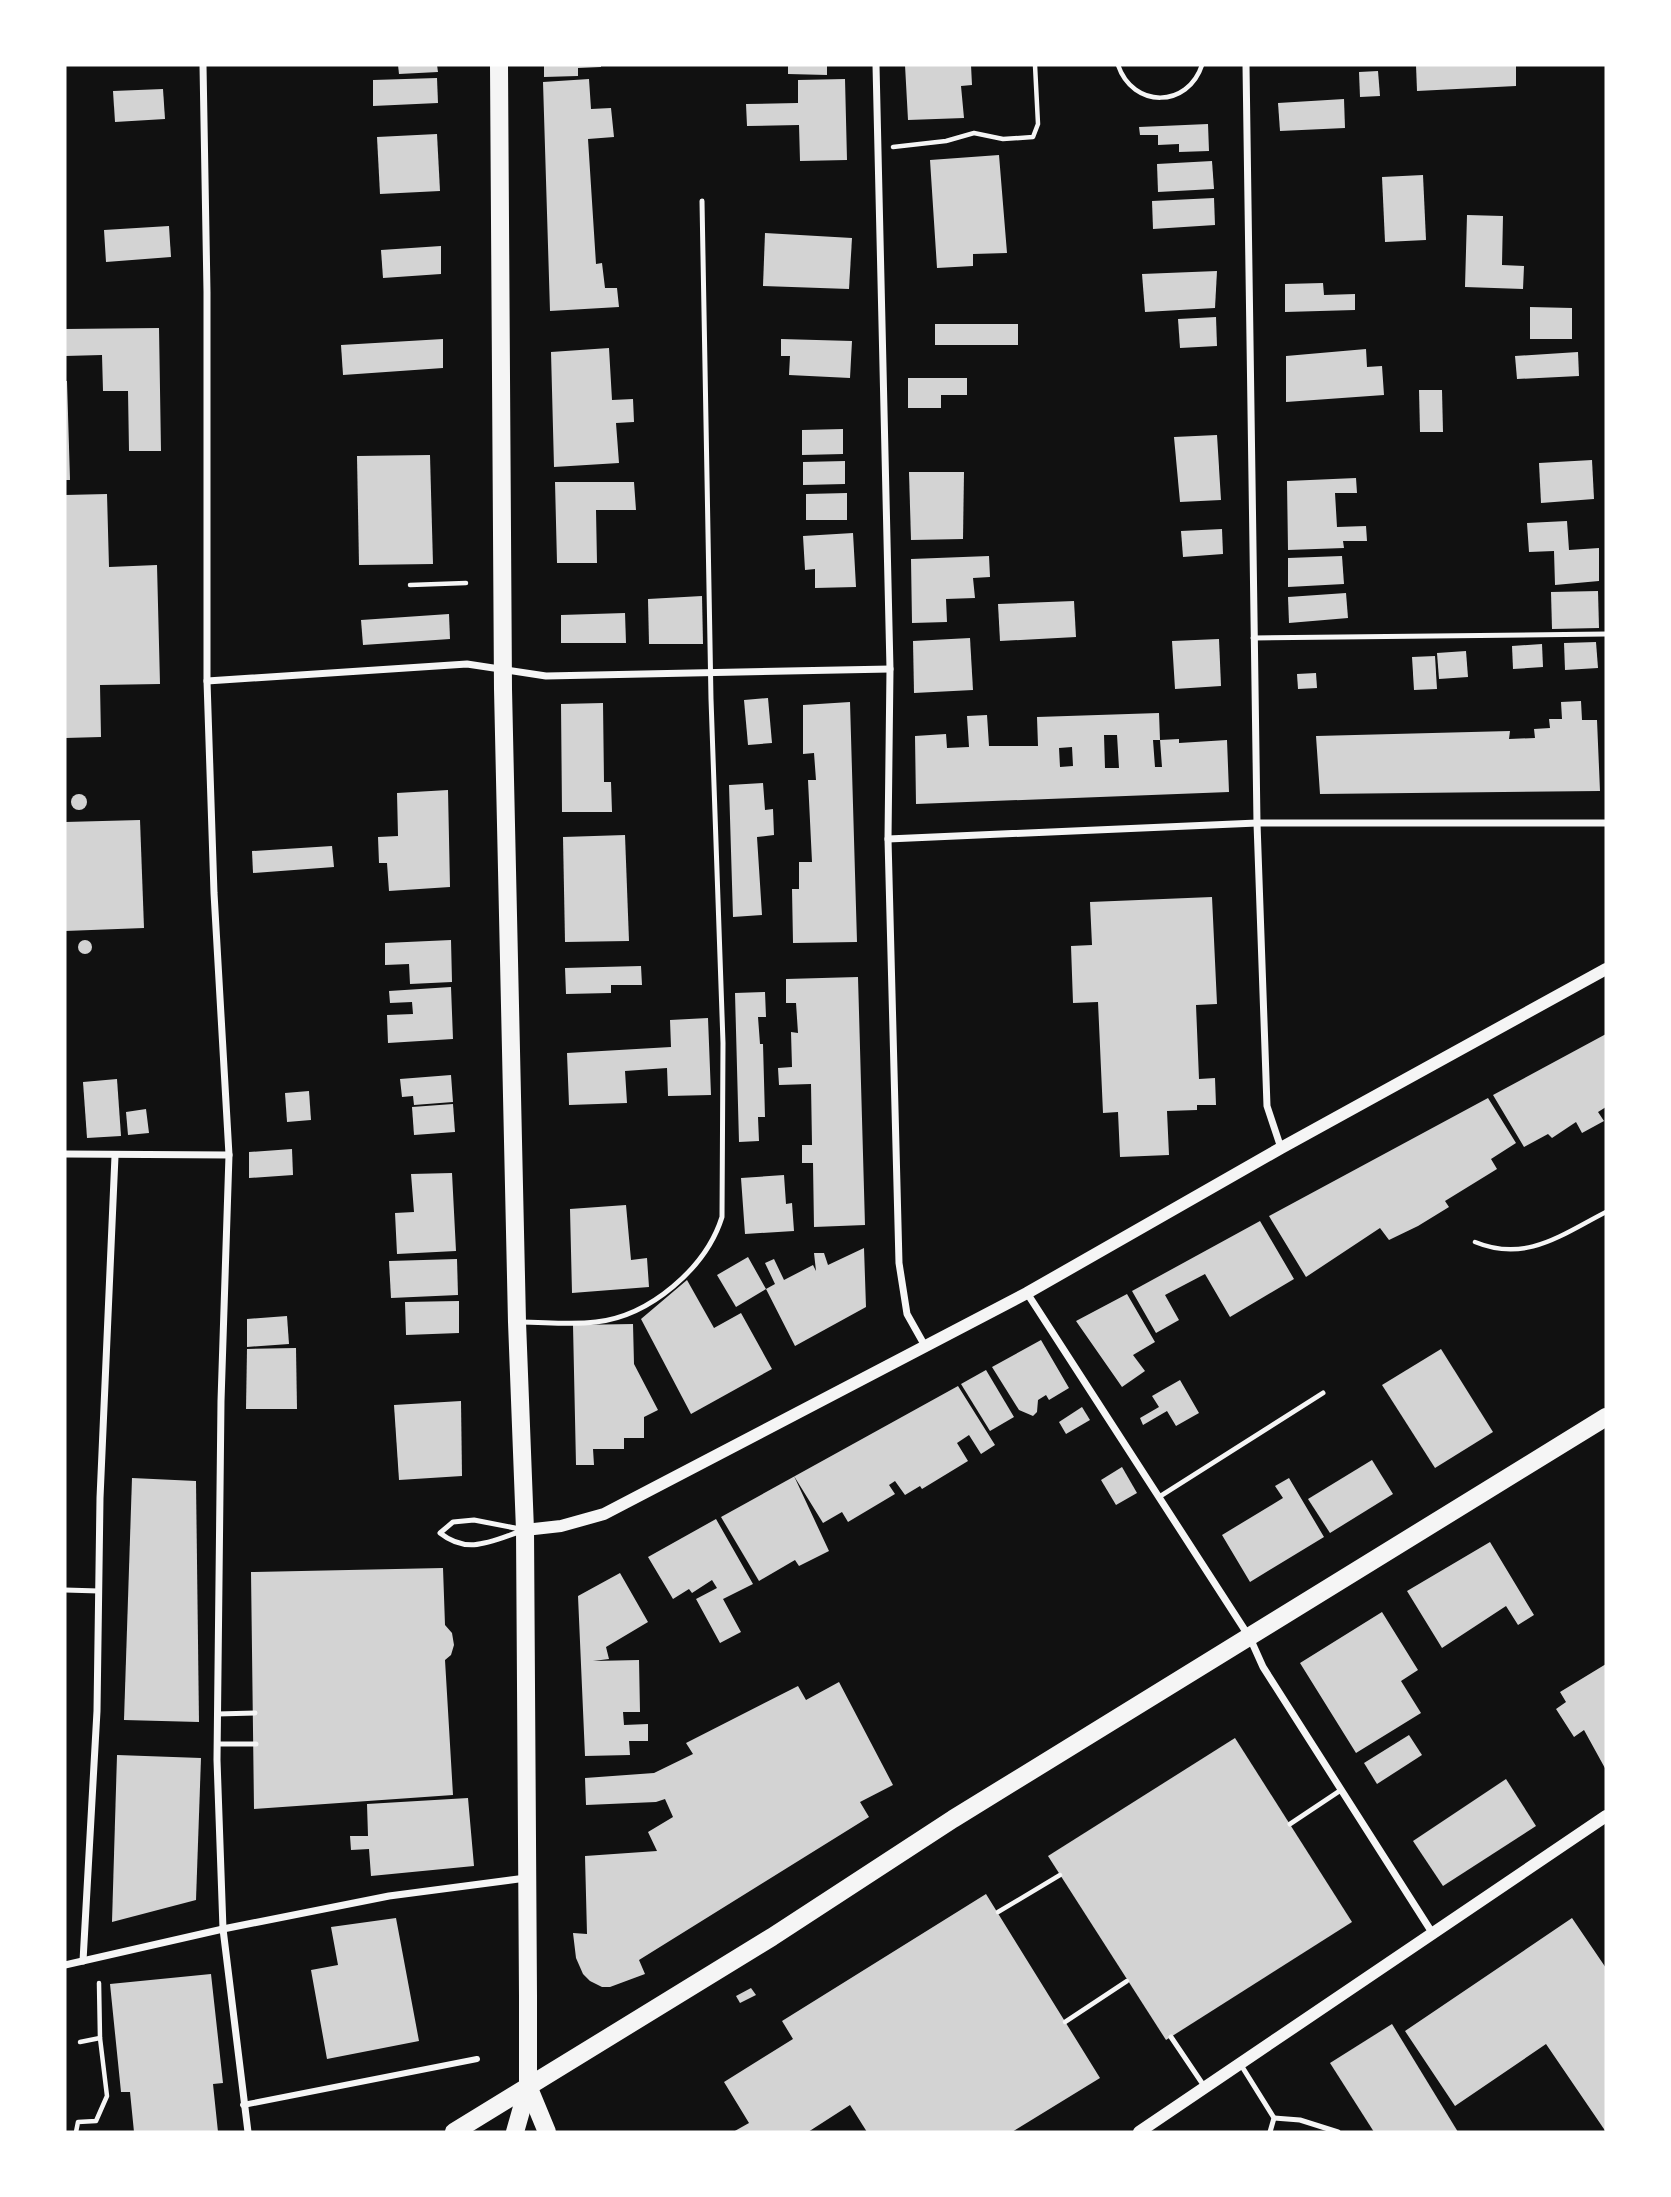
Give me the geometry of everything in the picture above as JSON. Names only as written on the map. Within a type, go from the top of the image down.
[{"type":"main road","points":[[499,65],[502,669],[524,1530],[527,1878],[528,2086],[515,2132]]},
{"type":"main road","points":[[454,2132],[772,1937],[953,1819],[1606,1417]]},
{"type":"main road","points":[[528,2086],[547,2132]]},
{"type":"street","points":[[203,65],[207,292],[207,681],[214,893],[229,1155],[220,1401],[217,1744],[223,1929],[248,2132]]},
{"type":"street","points":[[876,65],[890,669],[888,839],[899,1263],[907,1314],[925,1346]]},
{"type":"street","points":[[1246,65],[1257,822],[1267,1106],[1281,1147]]},
{"type":"street","points":[[207,681],[467,664],[546,676],[890,669]]},
{"type":"street","points":[[888,839],[1257,822],[1606,823]]},
{"type":"street","points":[[524,1530],[561,1526],[604,1514],[1027,1293],[1281,1147],[1606,969]]},
{"type":"street","points":[[65,1154],[229,1155]]},
{"type":"street","points":[[83,1961],[97,1711],[115,1156]]},
{"type":"street","points":[[1027,1293],[1250,1638],[1263,1668],[1433,1934]]},
{"type":"street","points":[[1144,2131],[1204,2086],[1606,1816]]},
{"type":"street","points":[[65,1965],[223,1929],[389,1896],[527,1878]]},
{"type":"street","points":[[243,2105],[477,2059]]},
{"type":"lane","points":[[517,1322],[597,1322],[638,1310],[677,1283],[715,1240],[722,1217],[723,1043],[711,673],[702,201]]},
{"type":"lane","points":[[1253,638],[1606,634]]},
{"type":"lane","points":[[1159,1497],[1323,1393]]},
{"type":"lane","points":[[474,1520],[524,1530],[475,1546],[453,1543],[440,1532],[453,1522],[474,1520]]},
{"type":"lane","points":[[65,1590],[99,1591]]},
{"type":"lane","points":[[218,1714],[255,1713]]},
{"type":"lane","points":[[217,1744],[256,1744]]},
{"type":"lane","points":[[1290,1824],[1341,1790]]},
{"type":"lane","points":[[1171,2036],[1204,2086]]},
{"type":"lane","points":[[1239,2063],[1274,2118],[1270,2132]]},
{"type":"lane","points":[[1274,2118],[1300,2120],[1338,2132]]},
{"type":"path","points":[[878,149],[946,141],[974,133],[1003,139],[1033,137],[1038,124],[1035,65]]},
{"type":"path","points":[[1118,65],[1132,87],[1149,97],[1168,99],[1191,87],[1202,65]]},
{"type":"path","points":[[410,585],[466,583]]},
{"type":"path","points":[[1475,1242],[1497,1251],[1537,1247],[1606,1212]]},
{"type":"path","points":[[998,1912],[1060,1875]]},
{"type":"path","points":[[1065,2022],[1127,1981]]},
{"type":"path","points":[[76,2132],[78,2122],[96,2121],[107,2096],[100,2038],[99,1983]]},
{"type":"path","points":[[80,2042],[100,2038]]},
{"type":"building","points":[[398,65],[437,65],[438,72],[399,74]]},
{"type":"building","points":[[544,65],[601,67],[578,68],[578,76],[544,77]]},
{"type":"building","points":[[788,65],[827,65],[827,75],[788,74]]},
{"type":"building","points":[[905,65],[971,65],[972,85],[961,86],[964,118],[908,120]]},
{"type":"building","points":[[1416,65],[1516,65],[1516,86],[1417,91]]},
{"type":"building","points":[[1378,71],[1380,96],[1360,97],[1359,72]]},
{"type":"building","points":[[437,78],[438,103],[373,106],[373,80]]},
{"type":"building","points":[[589,79],[591,109],[611,108],[614,137],[588,139],[596,264],[602,263],[605,288],[617,288],[619,307],[550,311],[543,82]]},
{"type":"building","points":[[845,79],[847,160],[800,161],[799,125],[747,126],[746,104],[798,103],[798,80]]},
{"type":"building","points":[[163,89],[165,119],[115,122],[113,91]]},
{"type":"building","points":[[1344,99],[1345,128],[1280,131],[1278,103]]},
{"type":"building","points":[[1208,124],[1209,151],[1179,152],[1179,144],[1158,145],[1158,135],[1140,135],[1139,127]]},
{"type":"building","points":[[437,134],[440,191],[380,194],[377,137]]},
{"type":"building","points":[[999,155],[1007,253],[973,254],[973,266],[937,268],[930,160]]},
{"type":"building","points":[[1212,161],[1214,189],[1158,192],[1157,164]]},
{"type":"building","points":[[1423,175],[1426,240],[1385,242],[1382,177]]},
{"type":"building","points":[[1214,198],[1215,225],[1153,229],[1152,201]]},
{"type":"building","points":[[1467,215],[1503,216],[1502,265],[1524,266],[1523,289],[1465,287]]},
{"type":"building","points":[[169,226],[171,257],[106,262],[104,230]]},
{"type":"building","points":[[765,233],[852,238],[849,289],[763,286]]},
{"type":"building","points":[[441,246],[441,274],[383,278],[381,250]]},
{"type":"building","points":[[1217,271],[1215,308],[1145,312],[1142,274]]},
{"type":"building","points":[[1323,283],[1324,295],[1355,294],[1355,310],[1285,312],[1285,284]]},
{"type":"building","points":[[1530,307],[1572,308],[1572,339],[1530,339]]},
{"type":"building","points":[[1216,317],[1217,346],[1180,348],[1178,319]]},
{"type":"building","points":[[935,324],[1018,324],[1018,345],[935,345]]},
{"type":"building","points":[[159,328],[161,451],[129,451],[128,391],[103,391],[102,355],[65,356],[65,329]]},
{"type":"building","points":[[443,339],[443,368],[343,375],[341,345]]},
{"type":"building","points":[[781,339],[852,341],[850,378],[789,375],[790,356],[781,356]]},
{"type":"building","points":[[609,348],[612,400],[633,399],[634,422],[616,423],[619,463],[554,467],[551,352]]},
{"type":"building","points":[[1366,349],[1367,367],[1382,366],[1384,395],[1286,402],[1286,356]]},
{"type":"building","points":[[1578,352],[1579,376],[1517,379],[1515,356]]},
{"type":"building","points":[[908,378],[967,378],[967,395],[941,395],[941,408],[908,408]]},
{"type":"building","points":[[67,381],[70,480],[65,480]]},
{"type":"building","points":[[1419,390],[1442,390],[1443,432],[1420,432]]},
{"type":"building","points":[[843,429],[843,454],[802,455],[802,430]]},
{"type":"building","points":[[1217,435],[1221,500],[1180,502],[1174,437]]},
{"type":"building","points":[[430,455],[433,564],[359,565],[357,456]]},
{"type":"building","points":[[1592,460],[1594,499],[1541,503],[1539,463]]},
{"type":"building","points":[[845,461],[845,484],[803,485],[803,462]]},
{"type":"building","points":[[909,472],[964,472],[963,539],[911,540]]},
{"type":"building","points":[[1356,478],[1357,493],[1335,493],[1337,527],[1366,526],[1367,541],[1343,541],[1344,548],[1288,550],[1287,481]]},
{"type":"building","points":[[555,482],[634,482],[636,510],[596,510],[597,563],[557,563]]},
{"type":"building","points":[[847,493],[847,520],[806,520],[806,494]]},
{"type":"building","points":[[107,494],[109,567],[157,565],[160,684],[100,685],[101,737],[65,738],[65,495]]},
{"type":"building","points":[[1567,521],[1569,550],[1599,548],[1599,581],[1555,585],[1554,551],[1529,552],[1527,523]]},
{"type":"building","points":[[1222,529],[1223,554],[1183,557],[1181,531]]},
{"type":"building","points":[[853,533],[856,587],[815,588],[815,569],[805,570],[803,536]]},
{"type":"building","points":[[989,556],[990,577],[973,578],[975,598],[946,599],[947,622],[912,623],[911,559]]},
{"type":"building","points":[[1342,556],[1344,584],[1288,587],[1288,558]]},
{"type":"building","points":[[1598,591],[1599,628],[1552,629],[1551,592]]},
{"type":"building","points":[[1346,593],[1348,618],[1289,623],[1288,597]]},
{"type":"building","points":[[702,596],[703,644],[649,644],[648,599]]},
{"type":"building","points":[[1074,601],[1076,637],[1000,641],[998,604]]},
{"type":"building","points":[[625,613],[626,643],[561,643],[561,615]]},
{"type":"building","points":[[449,614],[450,639],[363,645],[361,620]]},
{"type":"building","points":[[970,638],[973,690],[914,693],[913,641]]},
{"type":"building","points":[[1219,639],[1221,686],[1175,689],[1172,641]]},
{"type":"building","points":[[1596,642],[1598,668],[1565,670],[1564,643]]},
{"type":"building","points":[[1542,644],[1543,667],[1513,669],[1512,646]]},
{"type":"building","points":[[1466,651],[1468,677],[1439,679],[1437,653]]},
{"type":"building","points":[[1435,656],[1437,689],[1414,690],[1412,657]]},
{"type":"building","points":[[1316,673],[1317,688],[1298,689],[1297,674]]},
{"type":"building","points":[[768,698],[772,743],[748,745],[744,700]]},
{"type":"building","points":[[1581,701],[1582,720],[1597,720],[1600,791],[1320,794],[1316,736],[1510,731],[1509,739],[1535,738],[1534,729],[1550,728],[1549,719],[1562,719],[1561,702]]},
{"type":"building","points":[[850,702],[857,942],[793,943],[792,889],[799,889],[799,862],[812,862],[808,780],[816,780],[814,753],[803,754],[803,705]]},
{"type":"building","points":[[603,703],[604,782],[611,782],[612,812],[562,812],[561,704]]},
{"type":"building","points":[[1159,713],[1160,740],[1179,739],[1179,743],[1227,740],[1229,792],[916,804],[915,736],[946,734],[947,748],[969,747],[967,716],[987,715],[989,746],[1038,746],[1037,717]],"holes":[[[1104,735],[1117,735],[1119,768],[1105,768]],[[1153,740],[1160,740],[1162,767],[1155,767]],[[1072,747],[1073,766],[1060,767],[1059,748]]]},
{"type":"building","points":[[763,783],[765,810],[773,809],[774,835],[757,837],[762,915],[733,917],[729,785]]},
{"type":"building","points":[[448,790],[450,887],[389,891],[387,863],[379,863],[378,837],[398,836],[397,793]]},
{"type":"building","points":[[79,794],[85,796],[85,808],[79,810],[73,808],[71,802],[73,796]]},
{"type":"building","points":[[140,820],[144,928],[65,931],[65,822]]},
{"type":"building","points":[[625,835],[629,941],[565,942],[563,837]]},
{"type":"building","points":[[332,846],[334,867],[253,873],[252,851]]},
{"type":"building","points":[[1212,897],[1217,1004],[1196,1005],[1199,1079],[1215,1078],[1216,1105],[1197,1105],[1197,1110],[1167,1111],[1169,1155],[1120,1157],[1118,1112],[1103,1113],[1098,1002],[1073,1003],[1071,946],[1092,945],[1090,902]]},
{"type":"building","points":[[82,940],[88,940],[92,947],[88,954],[82,954],[78,950],[78,944]]},
{"type":"building","points":[[451,940],[452,982],[410,984],[409,964],[385,965],[385,943]]},
{"type":"building","points":[[641,966],[642,985],[611,985],[611,993],[566,994],[565,968]]},
{"type":"building","points":[[858,977],[865,1225],[814,1227],[813,1163],[802,1163],[802,1145],[812,1145],[811,1084],[779,1085],[778,1068],[792,1067],[791,1032],[798,1033],[796,1003],[786,1003],[786,979]]},
{"type":"building","points":[[451,987],[453,1039],[388,1043],[387,1015],[413,1014],[412,1002],[390,1003],[389,991]]},
{"type":"building","points":[[765,992],[766,1017],[758,1017],[760,1044],[763,1044],[765,1117],[758,1117],[759,1141],[739,1142],[735,993]]},
{"type":"building","points":[[708,1018],[711,1095],[668,1096],[667,1068],[625,1071],[627,1103],[569,1105],[567,1053],[671,1047],[670,1020]]},
{"type":"building","points":[[1606,1034],[1606,1107],[1598,1112],[1604,1121],[1582,1133],[1576,1122],[1552,1138],[1548,1134],[1524,1147],[1493,1095]]},
{"type":"building","points":[[451,1075],[453,1102],[414,1105],[413,1096],[402,1097],[400,1079]]},
{"type":"building","points":[[117,1079],[121,1136],[87,1138],[83,1082]]},
{"type":"building","points":[[309,1091],[311,1120],[287,1122],[285,1093]]},
{"type":"building","points":[[1488,1098],[1516,1143],[1491,1159],[1497,1169],[1445,1201],[1449,1207],[1418,1226],[1389,1240],[1380,1228],[1306,1277],[1269,1216]]},
{"type":"building","points":[[453,1104],[455,1132],[414,1135],[412,1107]]},
{"type":"building","points":[[146,1109],[149,1133],[128,1135],[126,1112]]},
{"type":"building","points":[[292,1149],[293,1175],[249,1178],[249,1152]]},
{"type":"building","points":[[452,1173],[456,1251],[397,1254],[395,1213],[414,1212],[411,1174]]},
{"type":"building","points":[[784,1175],[786,1204],[792,1203],[794,1231],[745,1234],[741,1178]]},
{"type":"building","points":[[626,1205],[631,1260],[647,1258],[649,1287],[572,1293],[570,1209]]},
{"type":"building","points":[[1260,1221],[1294,1279],[1230,1317],[1205,1274],[1165,1295],[1179,1320],[1156,1333],[1132,1291]]},
{"type":"building","points":[[864,1248],[866,1307],[795,1346],[766,1289],[775,1284],[765,1263],[774,1259],[784,1280],[813,1265],[816,1271],[814,1253],[824,1253],[828,1265]]},
{"type":"building","points":[[748,1257],[766,1289],[736,1307],[717,1275]]},
{"type":"building","points":[[457,1259],[458,1295],[391,1298],[389,1261]]},
{"type":"building","points":[[687,1280],[714,1328],[741,1313],[772,1369],[691,1414],[641,1319]]},
{"type":"building","points":[[1127,1294],[1155,1342],[1133,1355],[1145,1371],[1122,1387],[1076,1321]]},
{"type":"building","points":[[459,1301],[459,1333],[406,1335],[405,1302]]},
{"type":"building","points":[[287,1316],[289,1344],[247,1347],[247,1319]]},
{"type":"building","points":[[633,1324],[634,1364],[658,1410],[644,1417],[644,1438],[624,1438],[624,1449],[593,1449],[594,1465],[576,1465],[573,1325]]},
{"type":"building","points":[[1041,1340],[1069,1388],[1049,1400],[1046,1395],[1038,1400],[1037,1412],[1033,1416],[1019,1410],[992,1367]]},
{"type":"building","points":[[296,1348],[297,1409],[246,1409],[247,1349]]},
{"type":"building","points":[[1441,1349],[1493,1432],[1435,1468],[1382,1385]]},
{"type":"building","points":[[986,1370],[1014,1417],[990,1431],[961,1384]]},
{"type":"building","points":[[1180,1380],[1199,1413],[1176,1426],[1167,1411],[1143,1425],[1140,1418],[1159,1407],[1152,1396]]},
{"type":"building","points":[[958,1386],[995,1445],[981,1454],[969,1435],[957,1443],[968,1461],[922,1489],[920,1486],[905,1495],[895,1481],[889,1485],[895,1494],[848,1522],[842,1512],[823,1523],[794,1476]]},
{"type":"building","points":[[461,1401],[462,1476],[399,1480],[394,1405]]},
{"type":"building","points":[[1082,1407],[1090,1420],[1066,1434],[1059,1422]]},
{"type":"building","points":[[1372,1460],[1393,1494],[1330,1533],[1308,1499]]},
{"type":"building","points":[[1122,1467],[1137,1493],[1116,1505],[1101,1480]]},
{"type":"building","points":[[794,1477],[829,1551],[799,1566],[795,1560],[759,1581],[721,1517]]},
{"type":"building","points":[[132,1478],[196,1481],[199,1722],[124,1720]]},
{"type":"building","points":[[1289,1478],[1324,1537],[1250,1582],[1222,1535],[1283,1498],[1275,1486]]},
{"type":"building","points":[[716,1519],[753,1584],[723,1599],[741,1632],[720,1643],[696,1599],[717,1588],[712,1580],[692,1593],[689,1589],[673,1599],[648,1557]]},
{"type":"building","points":[[1490,1542],[1534,1615],[1518,1625],[1506,1606],[1442,1648],[1407,1591]]},
{"type":"building","points":[[443,1568],[445,1625],[452,1633],[454,1645],[451,1655],[445,1660],[453,1795],[254,1809],[251,1572]]},
{"type":"building","points":[[620,1573],[648,1622],[606,1647],[609,1659],[593,1661],[639,1660],[640,1712],[623,1712],[624,1725],[648,1724],[648,1741],[629,1741],[630,1755],[585,1756],[578,1596]]},
{"type":"building","points":[[1382,1612],[1418,1670],[1401,1681],[1421,1713],[1356,1753],[1300,1663]]},
{"type":"building","points":[[1606,1664],[1606,1770],[1584,1730],[1574,1737],[1556,1709],[1566,1702],[1560,1692]]},
{"type":"building","points":[[839,1682],[893,1785],[860,1802],[869,1817],[639,1960],[645,1974],[610,1987],[602,1987],[590,1981],[583,1974],[576,1958],[573,1933],[587,1934],[585,1856],[657,1851],[648,1832],[673,1817],[665,1799],[656,1802],[586,1805],[585,1778],[654,1773],[693,1754],[686,1743],[798,1686],[806,1700]]},
{"type":"building","points":[[1409,1735],[1422,1755],[1377,1784],[1364,1763]]},
{"type":"building","points":[[1235,1738],[1352,1922],[1166,2040],[1048,1856]]},
{"type":"building","points":[[117,1755],[201,1758],[196,1900],[112,1922]]},
{"type":"building","points":[[1506,1779],[1536,1826],[1443,1886],[1413,1841]]},
{"type":"building","points":[[468,1798],[474,1866],[371,1876],[369,1849],[351,1850],[350,1836],[368,1836],[367,1804]]},
{"type":"building","points":[[986,1894],[1100,2078],[1012,2132],[867,2132],[850,2105],[808,2132],[733,2132],[749,2123],[724,2082],[793,2039],[782,2021]]},
{"type":"building","points":[[396,1918],[419,2041],[327,2059],[311,1970],[338,1965],[331,1927]]},
{"type":"building","points":[[1572,1918],[1606,1968],[1606,2132],[1546,2044],[1455,2106],[1405,2031]]},
{"type":"building","points":[[211,1974],[223,2083],[213,2084],[218,2132],[134,2132],[130,2092],[121,2092],[110,1984]]},
{"type":"building","points":[[751,1988],[756,1995],[740,2003],[736,1996]]},
{"type":"building","points":[[1392,2024],[1458,2132],[1374,2132],[1330,2063]]}]
